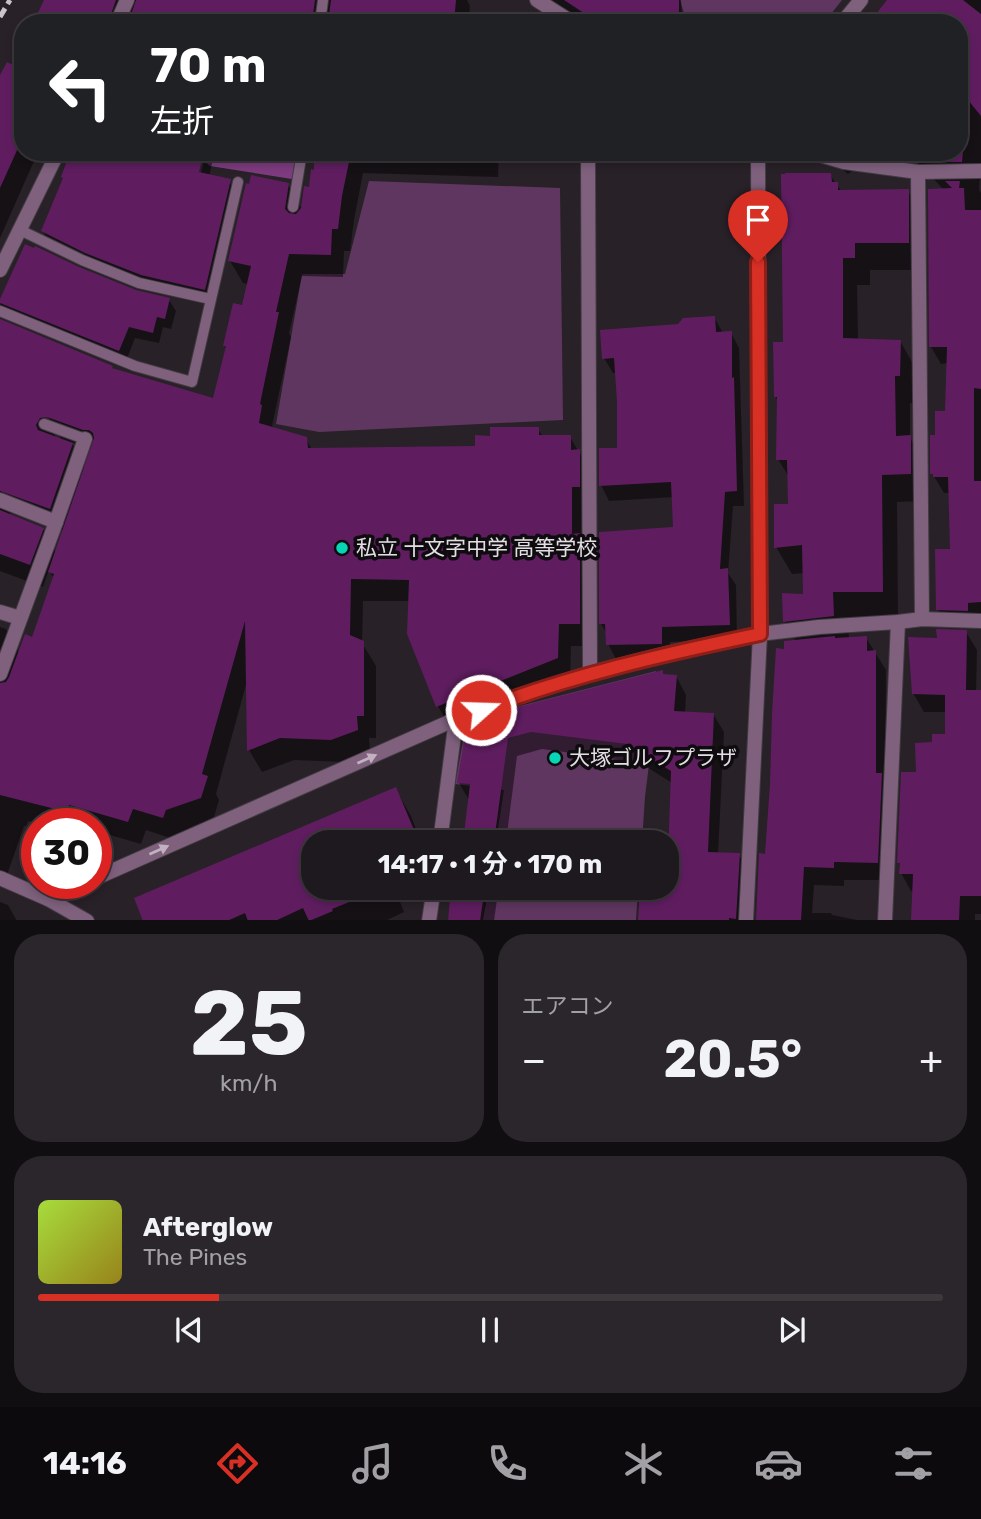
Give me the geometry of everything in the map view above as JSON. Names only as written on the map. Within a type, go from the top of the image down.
[{"type":"street","points":[[537,0],[559,14]]},
{"type":"street","points":[[849,14],[861,0]]},
{"type":"street","points":[[0,270],[54,161]]},
{"type":"street","points":[[588,161],[590,673]]},
{"type":"street","points":[[746,920],[760,634],[758,161]]},
{"type":"street","points":[[841,161],[918,172],[981,171]]},
{"type":"street","points":[[918,172],[922,619]]},
{"type":"street","points":[[0,674],[85,439]]},
{"type":"street","points":[[0,500],[56,523]]},
{"type":"street","points":[[0,612],[20,618]]},
{"type":"street","points":[[112,871],[456,719],[590,673],[760,634],[922,619],[981,621]]},
{"type":"street","points":[[885,920],[898,622]]},
{"type":"street","points":[[442,830],[456,719]]},
{"type":"street","points":[[0,878],[21,887]]},
{"type":"street","points":[[48,899],[87,920]]},
{"type":"street","points":[[429,920],[432,900]]},
{"type":"lane","points":[[293,207],[301,161]]},
{"type":"lane","points":[[0,311],[135,366],[192,382],[238,182]]},
{"type":"lane","points":[[20,230],[82,260],[139,283],[210,299]]},
{"type":"lane","points":[[44,424],[85,439]]},
{"type":"shaded area","points":[[681,0],[842,0],[831,14],[682,14]]},
{"type":"shaded area","points":[[204,161],[301,161],[298,180],[210,166]]},
{"type":"shaded area","points":[[369,181],[560,188],[563,420],[319,432],[276,424],[302,274],[345,274]]},
{"type":"shaded area","name":"大塚ゴルフプラザ","points":[[656,671],[643,830],[498,830],[504,790],[455,784],[466,725],[508,709]]},
{"type":"shaded area","points":[[487,900],[637,900],[636,920],[483,920]]},
{"type":"building","points":[[44,0],[116,0],[111,14],[37,14]]},
{"type":"building","points":[[136,0],[315,0],[313,14],[131,14]]},
{"type":"building","points":[[331,0],[456,0],[455,14],[329,14]]},
{"type":"building","points":[[564,0],[679,0],[679,14],[585,14]]},
{"type":"building","points":[[887,0],[963,0],[981,14],[981,116],[968,100],[968,14],[876,14]]},
{"type":"building","points":[[7,62],[14,66],[14,157],[0,188],[0,75]]},
{"type":"building","points":[[67,161],[202,161],[199,172],[231,179],[205,290],[141,275],[85,253],[41,231],[63,178],[61,177]]},
{"type":"building","points":[[314,161],[349,161],[338,229],[332,229],[331,255],[289,254],[276,312],[279,312],[260,404],[259,423],[307,437],[308,448],[475,446],[475,435],[490,436],[490,427],[539,427],[539,435],[571,435],[571,450],[580,449],[580,487],[572,487],[572,534],[580,533],[580,624],[559,624],[558,658],[436,707],[407,634],[409,580],[351,579],[350,635],[364,641],[364,716],[357,716],[358,730],[331,740],[280,738],[247,751],[245,621],[202,774],[208,776],[201,798],[166,810],[163,818],[133,809],[128,822],[112,817],[112,808],[79,808],[69,805],[68,808],[51,808],[0,795],[0,683],[6,682],[9,677],[25,634],[32,637],[54,574],[48,572],[94,438],[89,430],[47,417],[40,418],[36,425],[38,430],[73,443],[50,509],[0,491],[0,319],[113,366],[112,368],[213,398],[233,303],[242,305],[251,266],[228,261],[246,183],[249,184],[251,175],[289,183],[285,209],[296,214],[301,208],[304,186],[309,187],[311,169],[314,170]]},
{"type":"building","points":[[926,161],[962,161],[962,162]]},
{"type":"building","points":[[831,173],[832,182],[838,182],[838,190],[909,189],[909,243],[855,243],[855,258],[843,258],[843,338],[901,340],[900,376],[895,376],[896,436],[911,435],[911,474],[882,475],[883,592],[833,592],[834,616],[783,622],[782,593],[803,594],[802,545],[774,548],[774,504],[788,504],[787,460],[776,460],[777,397],[774,397],[773,342],[783,342],[781,174]]},
{"type":"building","points":[[945,181],[960,181],[959,188],[964,188],[965,210],[981,210],[981,389],[974,388],[974,481],[981,481],[981,602],[968,603],[968,611],[936,610],[935,549],[950,549],[948,477],[933,477],[933,474],[930,474],[930,435],[935,435],[935,411],[945,411],[947,347],[929,347],[928,189],[952,188]]},
{"type":"building","points":[[25,244],[136,290],[170,298],[165,319],[157,317],[153,333],[129,327],[119,351],[0,303]]},
{"type":"building","points":[[715,316],[716,332],[732,331],[737,491],[725,492],[720,569],[728,568],[730,625],[662,627],[662,644],[606,645],[605,624],[599,624],[599,532],[673,527],[671,482],[599,486],[599,448],[617,448],[614,358],[602,359],[600,330],[678,324],[683,318]]},
{"type":"building","points":[[0,510],[44,528],[30,565],[0,554]]},
{"type":"building","points":[[936,629],[967,630],[966,690],[981,690],[981,896],[960,896],[959,920],[911,920],[913,874],[899,874],[900,863],[897,863],[901,772],[916,772],[915,743],[932,742],[932,734],[945,734],[945,695],[912,694],[908,637],[937,638]]},
{"type":"building","points":[[867,636],[867,651],[876,650],[876,773],[882,773],[878,863],[834,862],[834,868],[804,867],[801,920],[756,920],[759,853],[765,854],[776,648],[784,649],[784,641]]},
{"type":"building","points":[[663,670],[663,674],[677,675],[674,711],[714,713],[708,852],[740,853],[736,919],[638,920],[639,900],[679,900],[679,830],[669,830],[671,771],[627,744],[531,732],[508,738],[495,830],[464,830],[470,784],[457,783],[467,725],[503,711]]},
{"type":"building","points":[[396,787],[414,830],[301,830],[301,900],[354,900],[311,920],[309,920],[303,908],[277,920],[248,920],[245,913],[229,920],[143,920],[134,898]]},
{"type":"building","points":[[450,900],[483,900],[480,920],[448,920]]},
{"type":"railway","points":[[0,17],[10,0]]},
{"type":"place","name":"私立 十文字中学 高等学校","points":[[342,548]]},
{"type":"place","name":"大塚ゴルフプラザ","points":[[555,758]]},
{"type":"route","points":[[481,710],[590,673],[760,634],[758,262]]}]
